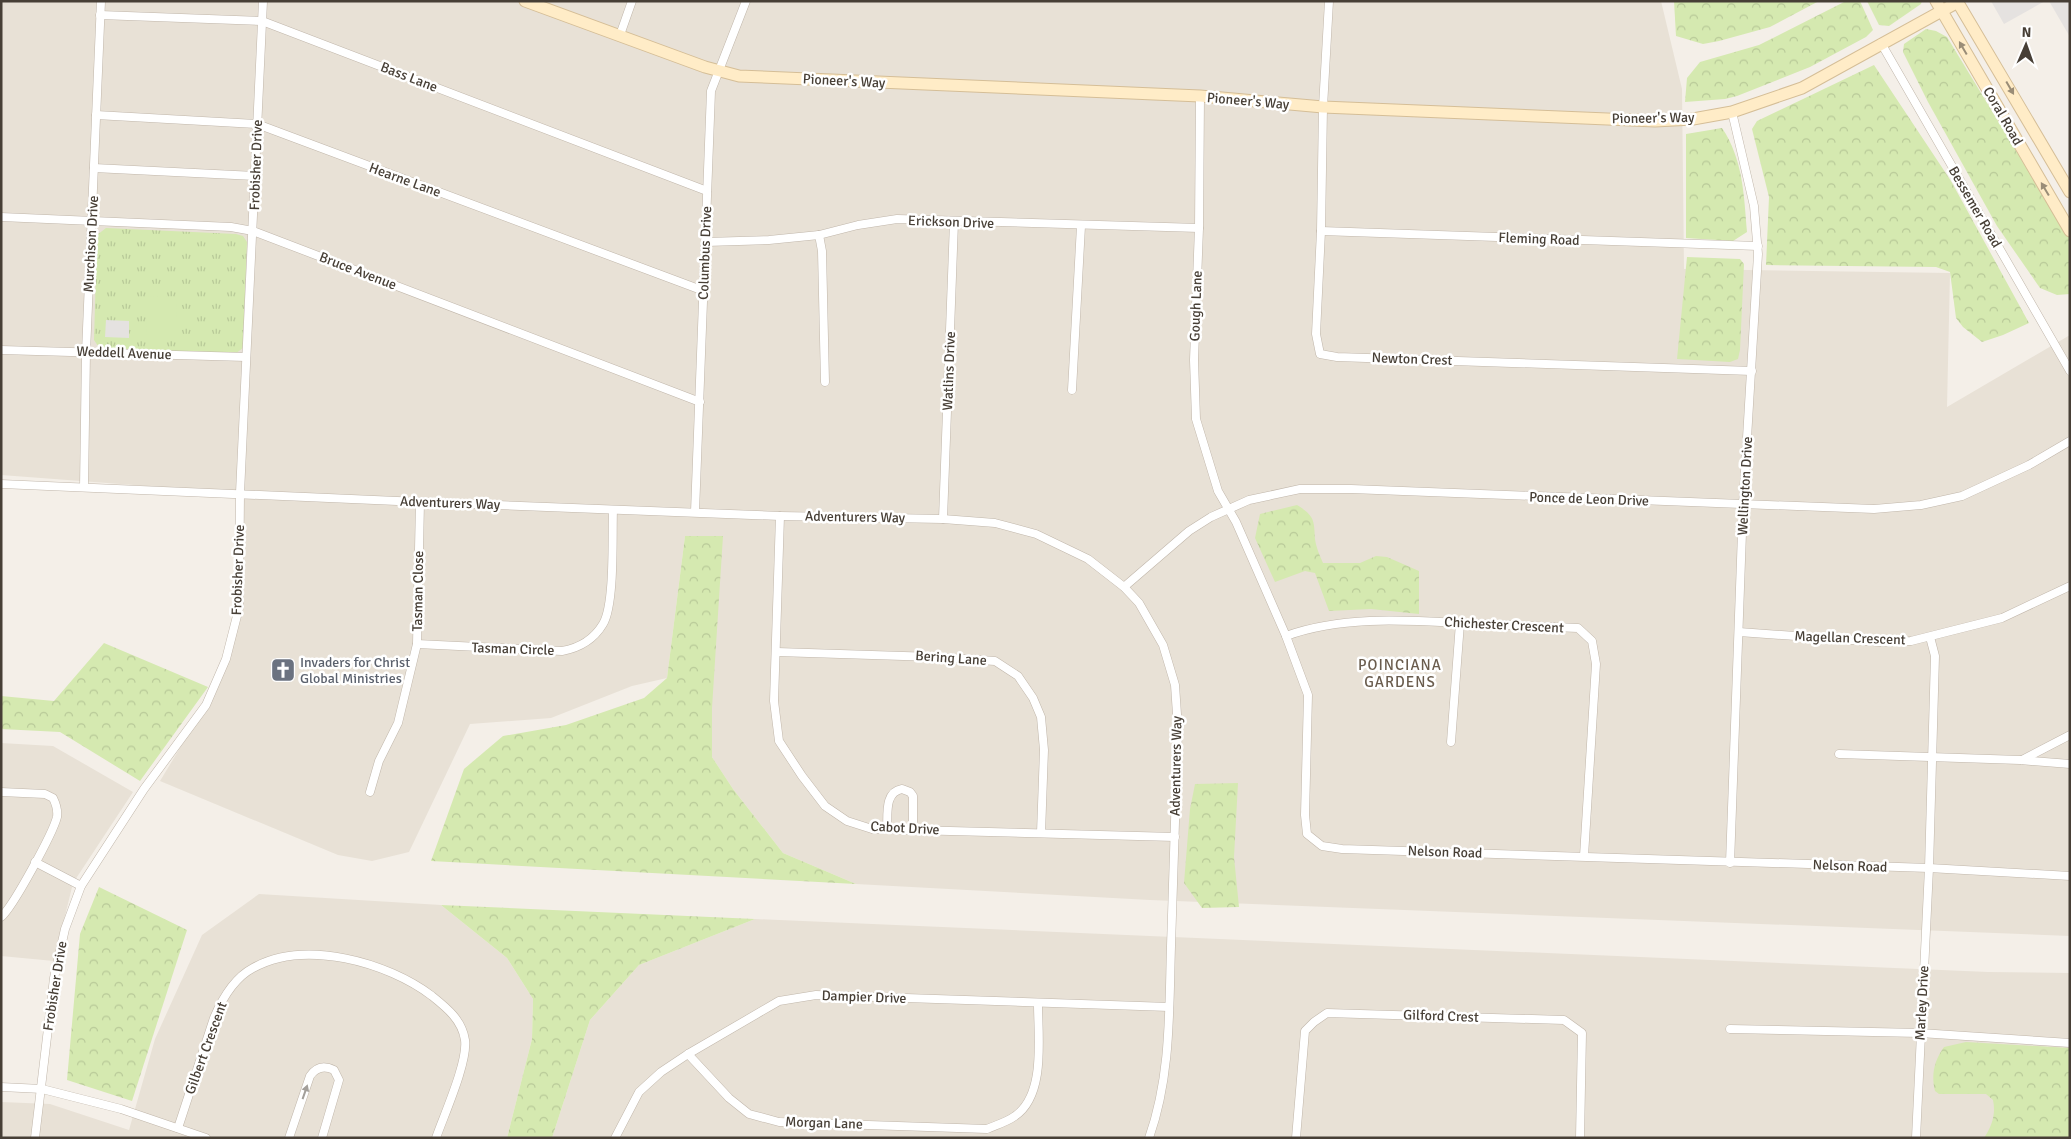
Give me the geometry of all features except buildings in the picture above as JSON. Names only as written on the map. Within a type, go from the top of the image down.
[{"type":"main road","name":"Pioneer's Way","points":[[525,1],[719,71],[739,76],[1200,96],[1323,107],[1655,121],[1693,119],[1732,112],[1802,88],[1881,43],[1939,6],[1958,1]]},
{"type":"main road","name":"Coral Road","points":[[1958,1],[2070,192]]},
{"type":"main road","name":"Coral Road","points":[[1939,6],[2070,231]]},
{"type":"main road","points":[[2022,151],[2040,140]]},
{"type":"street","name":"Murchison Drive","points":[[84,487],[86,352],[102,1]]},
{"type":"street","name":"Frobisher Drive","points":[[35,1138],[54,978],[65,928],[81,886],[144,789],[206,706],[226,659],[240,608],[240,493],[263,1]]},
{"type":"street","points":[[620,35],[632,1]]},
{"type":"street","name":"Columbus Drive","points":[[695,512],[711,91],[746,1]]},
{"type":"street","name":"Newton Crest","points":[[1329,1],[1323,107],[1321,231],[1316,334],[1320,354],[1752,370]]},
{"type":"street","name":"Bass Lane","points":[[100,16],[262,21],[707,191]]},
{"type":"street","name":"Bessemer Road","points":[[1881,43],[2070,371]]},
{"type":"street","name":"Gough Lane","points":[[1200,96],[1199,228],[1194,360],[1196,419],[1218,492],[1228,509]]},
{"type":"street","name":"Wellington Drive","points":[[1730,863],[1744,505],[1758,246],[1754,206],[1732,112]]},
{"type":"street","name":"Hearne Lane","points":[[96,115],[257,124],[704,291]]},
{"type":"street","points":[[94,168],[255,176]]},
{"type":"street","name":"Bruce Avenue","points":[[1,217],[231,227],[253,231],[700,402]]},
{"type":"street","name":"Erickson Drive","points":[[706,242],[769,240],[820,235],[858,225],[897,219],[1081,226],[1199,228]]},
{"type":"street","name":"Watlins Drive","points":[[943,519],[954,222]]},
{"type":"street","points":[[1072,390],[1081,226]]},
{"type":"street","name":"Fleming Road","points":[[1321,231],[1758,246]]},
{"type":"street","points":[[820,235],[822,251],[824,382]]},
{"type":"street","name":"Weddell Avenue","points":[[1,350],[246,357]]},
{"type":"street","name":"Ponce de Leon Drive","points":[[1124,587],[1188,531],[1211,517],[1249,500],[1300,489],[1351,489],[1874,510],[1921,505],[1962,496],[2029,465],[2070,441]]},
{"type":"street","name":"Adventurers Way","points":[[1,484],[613,510],[943,519],[996,523],[1036,534],[1088,559],[1124,587],[1139,603],[1163,645],[1175,685],[1178,729],[1165,1078],[1156,1118],[1149,1138]]},
{"type":"street","name":"Tasman Close","points":[[370,792],[375,771],[398,723],[417,644],[420,502]]},
{"type":"street","name":"Nelson Road","points":[[1228,509],[1236,522],[1286,636],[1308,695],[1305,815],[1307,834],[1322,846],[1342,849],[1929,868]]},
{"type":"street","name":"Tasman Circle","points":[[417,644],[562,651],[580,646],[590,639],[604,623],[608,604],[613,510]]},
{"type":"street","name":"Cabot Drive","points":[[780,516],[774,701],[779,741],[825,806],[847,821],[872,829],[1174,837]]},
{"type":"street","name":"Magellan Crescent","points":[[1740,632],[1880,642],[1911,641],[1930,638],[2002,618],[2070,586]]},
{"type":"street","name":"Chichester Crescent","points":[[1286,636],[1304,630],[1385,620],[1578,628],[1592,641],[1596,664],[1584,856]]},
{"type":"street","points":[[1451,742],[1460,623]]},
{"type":"street","name":"Marley Drive","points":[[1916,1138],[1929,868],[1935,656],[1930,638]]},
{"type":"street","name":"Bering Lane","points":[[776,652],[935,656],[995,661],[1018,676],[1034,698],[1041,717],[1044,750],[1041,833]]},
{"type":"street","points":[[2020,760],[2070,735]]},
{"type":"street","points":[[1839,754],[2020,760],[2070,764]]},
{"type":"street","points":[[887,829],[889,798],[894,791],[902,789],[910,792],[913,796],[913,830]]},
{"type":"street","points":[[1,792],[45,794],[55,801],[57,811],[55,821],[35,862],[9,909],[1,917]]},
{"type":"street","points":[[35,862],[81,886]]},
{"type":"street","points":[[1929,868],[2070,876]]},
{"type":"street","name":"Gilbert Crescent","points":[[178,1128],[218,1007],[233,985],[252,968],[265,962],[292,957],[318,956],[355,960],[395,974],[424,990],[458,1020],[463,1031],[465,1043],[464,1058],[436,1138]]},
{"type":"street","name":"Dampier Drive","points":[[615,1138],[638,1092],[661,1072],[688,1054],[779,1001],[816,995],[1169,1007]]},
{"type":"street","name":"Morgan Lane","points":[[688,1054],[729,1098],[749,1114],[779,1122],[987,1129],[1015,1117],[1027,1105],[1036,1082],[1038,1065],[1038,1004]]},
{"type":"street","name":"Gilford Crest","points":[[1296,1138],[1305,1031],[1327,1012],[1564,1020],[1582,1033],[1580,1138]]},
{"type":"street","points":[[1730,1029],[1920,1033],[2070,1043]]},
{"type":"street","points":[[289,1138],[310,1076],[318,1068],[324,1067],[334,1070],[339,1080],[322,1138]]},
{"type":"street","points":[[1,1087],[42,1089],[121,1109],[206,1138]]},
{"type":"shaded area","points":[[1,1],[1661,1],[1682,89],[1684,269],[1950,273],[1947,407],[2070,335],[2070,936],[1150,900],[856,884],[783,853],[733,789],[712,757],[712,708],[685,536],[667,678],[632,686],[551,718],[470,724],[409,852],[372,861],[338,855],[160,781],[206,705],[227,659],[239,608],[240,493],[1,475]]},
{"type":"shaded area","points":[[1991,1],[2045,1],[2004,24]]},
{"type":"shaded area","points":[[2049,1],[2070,1],[2070,37]]},
{"type":"shaded area","points":[[106,320],[129,321],[129,338],[105,337]]},
{"type":"shaded area","points":[[1,743],[53,746],[133,792],[73,883],[54,961],[1,956]]},
{"type":"shaded area","points":[[259,894],[441,905],[507,958],[533,999],[532,1039],[507,1138],[1,1138],[1,1102],[50,1104],[129,1130],[155,1039],[202,935]]},
{"type":"shaded area","points":[[755,919],[1988,972],[2070,973],[2070,1138],[552,1138],[590,1020],[639,965]]},
{"type":"green space","points":[[1674,1],[1819,1],[1770,27],[1703,44],[1676,36]]},
{"type":"green space","points":[[1846,1],[1860,1],[1873,30],[1866,37],[1810,67],[1737,96],[1725,99],[1685,102],[1687,78],[1700,62],[1759,45]]},
{"type":"green space","points":[[1867,1],[1922,1],[1921,4],[1889,26],[1879,25]]},
{"type":"green space","points":[[1926,29],[1936,31],[1947,37],[2070,239],[2070,294],[2057,295],[2040,288],[1997,226],[1928,102],[1903,52],[1904,44]]},
{"type":"green space","points":[[1874,65],[1951,181],[2029,323],[1982,342],[1963,327],[1956,318],[1950,272],[1936,267],[1766,265],[1769,197],[1752,129],[1757,121]]},
{"type":"green space","points":[[1722,128],[1729,140],[1738,165],[1747,232],[1733,241],[1686,238],[1686,134]]},
{"type":"green space","points":[[106,228],[236,234],[243,236],[247,242],[243,348],[235,354],[103,348],[98,346],[94,340],[97,235]]},
{"type":"green space","points":[[1687,257],[1740,259],[1744,264],[1738,359],[1730,362],[1677,359]]},
{"type":"green space","points":[[147,296],[177,297],[176,339],[146,339]]},
{"type":"green space","points":[[1297,505],[1307,512],[1312,519],[1316,545],[1323,563],[1360,563],[1376,556],[1387,557],[1419,571],[1419,614],[1371,609],[1329,611],[1315,573],[1305,571],[1275,582],[1255,538],[1260,514]]},
{"type":"green space","points":[[685,536],[723,536],[712,708],[712,757],[733,789],[783,853],[856,884],[431,861],[464,769],[503,736],[566,725],[644,698],[667,678]]},
{"type":"green space","points":[[104,643],[208,687],[140,781],[60,732],[1,729],[1,696],[54,701]]},
{"type":"green space","points":[[1238,783],[1234,857],[1239,907],[1202,908],[1184,883],[1190,809],[1195,784]]},
{"type":"green space","points":[[99,887],[187,930],[132,1101],[67,1080],[80,934]]},
{"type":"green space","points":[[441,905],[755,919],[639,965],[590,1020],[552,1138],[507,1138],[532,1039],[533,999],[507,958]]},
{"type":"green space","points":[[1966,1042],[2070,1048],[2070,1138],[1984,1138],[1993,1120],[1993,1100],[1986,1094],[1939,1094],[1935,1091],[1934,1068],[1944,1047]]},
{"type":"place","name":"Invaders for Christ Global Ministries","points":[[283,670]]},
{"type":"district","name":"POINCIANA GARDENS","points":[[1400,674]]}]
